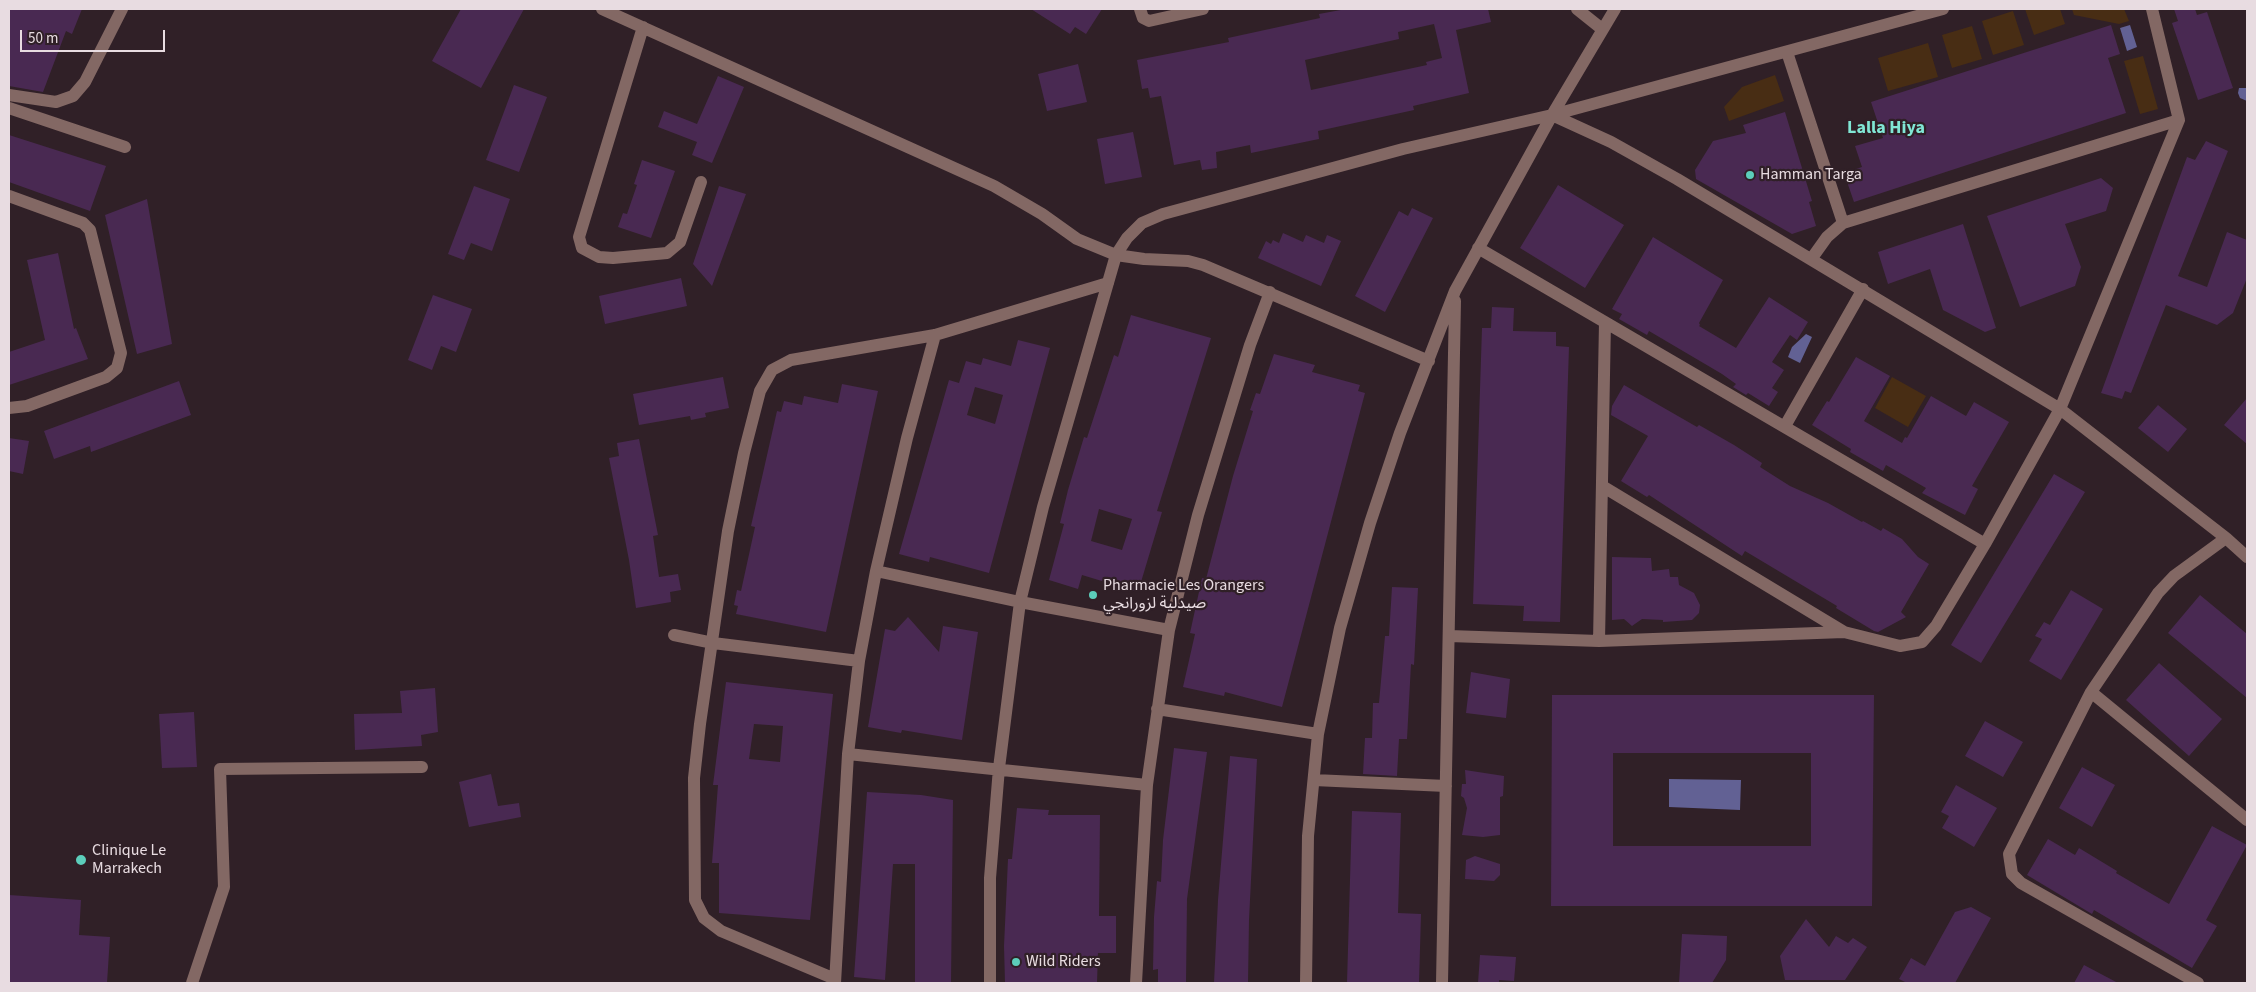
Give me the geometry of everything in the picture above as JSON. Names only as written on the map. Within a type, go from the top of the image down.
[{"type":"street","points":[[9,95],[56,102],[73,96],[86,82],[122,9]]},
{"type":"street","points":[[602,9],[994,186],[1042,214],[1077,239],[1116,255],[1144,259],[1188,261],[1270,292],[1428,361]]},
{"type":"street","points":[[1140,9],[1143,18],[1149,21],[1203,9]]},
{"type":"street","points":[[1577,9],[1602,29]]},
{"type":"street","points":[[1306,983],[1308,836],[1318,734],[1340,628],[1366,538],[1400,433],[1455,291],[1552,115],[1615,9]]},
{"type":"street","points":[[990,983],[990,878],[999,768],[1020,602],[1043,507],[1116,255],[1127,238],[1142,223],[1163,214],[1403,149],[1552,115],[1943,9]]},
{"type":"street","points":[[1448,636],[1599,641],[1844,632],[1900,646],[1922,642],[1936,626],[1985,544],[2060,409],[2179,120],[2152,9]]},
{"type":"street","points":[[643,28],[579,237],[582,248],[599,257],[613,258],[667,253],[680,242],[701,182]]},
{"type":"street","points":[[1787,52],[1844,223]]},
{"type":"street","points":[[9,108],[125,147]]},
{"type":"street","points":[[1552,115],[1611,142],[1812,258],[2060,409],[2226,538],[2247,557]]},
{"type":"street","points":[[1812,258],[1827,238],[1844,223],[2179,120]]},
{"type":"street","points":[[9,196],[83,223],[90,230],[120,353],[117,368],[106,377],[27,406],[9,408]]},
{"type":"street","points":[[1478,248],[1985,544]]},
{"type":"street","points":[[935,335],[907,438],[876,571],[859,661],[848,754],[835,981],[721,931],[704,918],[695,900],[694,778],[728,531],[744,453],[760,391],[766,378],[777,366],[791,360],[935,335],[1108,284]]},
{"type":"street","points":[[1785,426],[1863,289]]},
{"type":"street","points":[[1442,983],[1455,291]]},
{"type":"street","points":[[1136,983],[1146,785],[1169,630],[1198,515],[1250,345],[1270,292]]},
{"type":"street","points":[[1599,641],[1605,322]]},
{"type":"street","points":[[1602,486],[1844,632]]},
{"type":"street","points":[[2198,983],[2021,883],[2012,874],[2009,854],[2091,692],[2158,593],[2174,576],[2226,538]]},
{"type":"street","points":[[876,571],[1020,602],[1169,630]]},
{"type":"street","points":[[674,635],[713,643],[859,661]]},
{"type":"street","points":[[2091,692],[2247,820]]},
{"type":"street","points":[[1157,709],[1318,734]]},
{"type":"street","points":[[848,754],[999,768],[1146,785]]},
{"type":"street","points":[[192,983],[224,887],[220,769],[422,767]]},
{"type":"street","points":[[1314,780],[1446,786]]},
{"type":"shaded area","points":[[2025,9],[2060,9],[2065,24],[2034,35]]},
{"type":"shaded area","points":[[2072,9],[2124,9],[2129,21],[2119,24],[2074,15]]},
{"type":"shaded area","points":[[2013,11],[2024,45],[1993,55],[1982,21]]},
{"type":"shaded area","points":[[2130,25],[2137,47],[2127,51],[2120,28]]},
{"type":"shaded area","points":[[1972,26],[1982,59],[1952,68],[1942,35]]},
{"type":"shaded area","points":[[1928,43],[1938,77],[1888,91],[1878,58]]},
{"type":"shaded area","points":[[2143,56],[2158,109],[2140,114],[2124,61]]},
{"type":"shaded area","points":[[1775,75],[1784,101],[1729,121],[1724,107],[1742,87]]},
{"type":"shaded area","points":[[2239,88],[2247,88],[2247,101],[2240,98]]},
{"type":"shaded area","points":[[1806,334],[1812,337],[1800,363],[1788,357],[1792,347]]},
{"type":"shaded area","points":[[1892,377],[1926,396],[1908,427],[1875,408]]},
{"type":"shaded area","points":[[1669,779],[1741,780],[1740,810],[1669,807]]},
{"type":"building","points":[[9,9],[82,9],[72,34],[66,31],[43,92],[9,86]]},
{"type":"building","points":[[461,9],[524,9],[481,88],[432,61]]},
{"type":"building","points":[[1031,9],[1102,9],[1086,34],[1075,27],[1070,34]]},
{"type":"building","points":[[1346,9],[1488,9],[1491,22],[1456,30],[1469,93],[1413,106],[1414,110],[1318,131],[1319,139],[1251,153],[1250,145],[1216,152],[1217,168],[1202,170],[1200,160],[1174,165],[1161,96],[1150,98],[1148,88],[1142,89],[1137,60],[1229,42],[1228,38],[1320,18],[1319,14]],"holes":[[[1434,24],[1442,58],[1426,62],[1427,65],[1311,90],[1305,60],[1399,39],[1398,32]]]},
{"type":"building","points":[[2174,9],[2195,9],[2197,15],[2207,12],[2233,88],[2198,100],[2172,23],[2178,21]]},
{"type":"building","points":[[2111,25],[2120,54],[2108,58],[2126,113],[1854,202],[1844,173],[1862,167],[1855,146],[1883,138],[1871,102]]},
{"type":"building","points":[[1078,64],[1087,102],[1047,111],[1038,74]]},
{"type":"building","points":[[718,76],[744,87],[712,163],[692,155],[697,142],[658,127],[664,111],[697,124]]},
{"type":"building","points":[[514,85],[547,97],[519,172],[486,160]]},
{"type":"building","name":"Hamman Targa","points":[[1785,112],[1812,201],[1809,202],[1816,226],[1792,234],[1696,179],[1695,170],[1713,141],[1746,133],[1743,125]]},
{"type":"building","points":[[1133,132],[1142,177],[1105,184],[1097,139]]},
{"type":"building","points":[[9,135],[106,166],[90,211],[9,182]]},
{"type":"building","points":[[2206,141],[2228,151],[2178,276],[2207,287],[2227,232],[2247,240],[2247,278],[2233,313],[2217,325],[2166,305],[2131,393],[2125,391],[2122,399],[2101,393],[2187,157],[2195,160]]},
{"type":"building","points":[[642,160],[675,171],[651,238],[618,227],[623,213],[627,214],[637,185],[634,184]]},
{"type":"building","points":[[2101,178],[2113,188],[2106,211],[2065,224],[2081,267],[2075,286],[2020,307],[1987,216]]},
{"type":"building","points":[[1558,185],[1624,225],[1585,288],[1520,248]]},
{"type":"building","points":[[474,186],[510,199],[492,251],[471,243],[464,260],[448,254]]},
{"type":"building","points":[[719,186],[746,194],[712,286],[693,264]]},
{"type":"building","points":[[147,199],[172,344],[137,354],[105,215]]},
{"type":"building","points":[[1412,208],[1433,218],[1385,312],[1355,296],[1399,211],[1408,216]]},
{"type":"building","points":[[1963,224],[1996,328],[1985,332],[1943,310],[1930,269],[1888,284],[1878,252]]},
{"type":"building","points":[[1283,233],[1303,242],[1306,235],[1324,243],[1327,235],[1341,241],[1321,286],[1258,258],[1266,241],[1271,244],[1273,240],[1279,243]]},
{"type":"building","points":[[1653,237],[1723,280],[1699,326],[1736,348],[1769,297],[1808,322],[1797,340],[1790,335],[1772,362],[1784,370],[1772,388],[1778,392],[1769,406],[1748,393],[1746,395],[1733,387],[1736,384],[1722,374],[1649,331],[1647,335],[1619,319],[1622,314],[1612,309]]},
{"type":"building","points":[[58,253],[74,329],[76,328],[88,359],[9,385],[9,352],[45,340],[27,260]]},
{"type":"building","points":[[681,278],[687,306],[605,324],[599,296]]},
{"type":"building","points":[[433,295],[472,309],[456,352],[441,346],[432,370],[408,360]]},
{"type":"building","points":[[1492,307],[1514,308],[1513,331],[1556,332],[1556,346],[1569,347],[1560,622],[1523,621],[1524,606],[1473,604],[1482,328],[1491,328]]},
{"type":"building","points":[[1131,315],[1211,338],[1157,511],[1162,512],[1138,592],[1082,575],[1078,589],[1049,580],[1064,524],[1060,523],[1068,490],[1084,437],[1087,438],[1114,355],[1118,357]],"holes":[[[1099,509],[1132,519],[1122,550],[1091,541]]]},
{"type":"building","points":[[1018,340],[1050,348],[989,573],[930,557],[929,562],[899,554],[949,380],[959,383],[966,361],[981,365],[983,358],[1011,366]],"holes":[[[975,387],[1003,395],[995,424],[967,415]]]},
{"type":"building","points":[[1274,354],[1315,365],[1312,372],[1360,385],[1358,391],[1365,393],[1282,707],[1225,692],[1224,696],[1183,687],[1195,634],[1190,633],[1202,578],[1206,579],[1233,476],[1253,411],[1250,410],[1256,393],[1260,394]]},
{"type":"building","points":[[1856,357],[1890,376],[1864,421],[1902,443],[1905,437],[1907,438],[1931,396],[1966,416],[1974,402],[2009,422],[1972,486],[1978,489],[1965,515],[1922,493],[1926,488],[1886,465],[1883,471],[1850,452],[1851,449],[1812,425],[1827,401],[1829,402]]},
{"type":"building","points":[[723,377],[729,408],[705,413],[706,417],[691,420],[690,416],[639,425],[633,394]]},
{"type":"building","points":[[179,381],[191,415],[91,452],[90,446],[54,459],[44,431]]},
{"type":"building","points":[[842,384],[878,391],[826,632],[736,614],[738,606],[734,605],[737,590],[741,591],[755,527],[751,526],[777,411],[781,412],[784,401],[802,405],[804,396],[838,403]]},
{"type":"building","points":[[1624,385],[1697,427],[1699,425],[1734,445],[1762,463],[1760,467],[1790,486],[1828,503],[1881,531],[1883,528],[1902,539],[1918,557],[1929,564],[1901,612],[1906,617],[1878,632],[1874,631],[1836,608],[1837,606],[1745,551],[1742,556],[1649,495],[1647,497],[1621,481],[1648,436],[1611,415],[1612,406]]},
{"type":"building","points":[[2247,398],[2247,444],[2224,425]]},
{"type":"building","points":[[2158,405],[2187,429],[2168,452],[2138,428]]},
{"type":"building","points":[[9,438],[29,441],[23,474],[9,471]]},
{"type":"building","points":[[639,439],[658,535],[653,536],[659,577],[678,574],[681,590],[670,592],[671,602],[636,608],[629,560],[609,458],[619,456],[617,443]]},
{"type":"building","points":[[2054,474],[2085,492],[1981,663],[1951,645]]},
{"type":"building","points":[[1612,557],[1651,558],[1652,571],[1669,569],[1670,577],[1678,577],[1679,585],[1694,593],[1700,605],[1699,613],[1692,620],[1663,622],[1663,620],[1642,619],[1632,626],[1624,619],[1612,620]]},
{"type":"building","points":[[1392,587],[1418,588],[1414,665],[1411,664],[1407,739],[1399,739],[1397,776],[1363,774],[1365,738],[1372,738],[1373,703],[1379,703],[1385,636],[1389,636]]},
{"type":"building","points":[[2071,590],[2103,609],[2061,680],[2029,661],[2042,639],[2035,636],[2044,622],[2050,625]]},
{"type":"building","points":[[2200,595],[2247,634],[2247,698],[2168,633]]},
{"type":"building","points":[[908,617],[939,652],[943,626],[978,632],[962,740],[902,730],[901,733],[868,727],[885,629],[895,631]]},
{"type":"building","points":[[2159,663],[2222,719],[2189,756],[2126,700]]},
{"type":"building","points":[[1471,672],[1510,679],[1506,718],[1466,713]]},
{"type":"building","points":[[726,682],[833,694],[810,920],[719,913],[719,863],[712,863],[718,785],[713,785]],"holes":[[[754,724],[783,726],[780,762],[749,759]]]},
{"type":"building","points":[[435,688],[438,732],[421,735],[422,746],[355,750],[354,714],[402,713],[400,691]]},
{"type":"building","points":[[1552,695],[1874,695],[1872,906],[1551,906]],"holes":[[[1613,753],[1811,753],[1811,846],[1613,846]]]},
{"type":"building","points":[[194,712],[197,767],[162,768],[159,714]]},
{"type":"building","points":[[1985,721],[2023,742],[2003,777],[1965,756]]},
{"type":"building","points":[[1174,748],[1207,752],[1187,899],[1186,983],[1158,983],[1158,969],[1153,970],[1154,917],[1157,881],[1161,882],[1163,840]]},
{"type":"building","points":[[1230,756],[1257,759],[1249,920],[1248,983],[1214,983],[1218,900]]},
{"type":"building","points":[[2082,767],[2115,785],[2092,827],[2059,808]]},
{"type":"building","points":[[1465,770],[1504,776],[1503,796],[1500,797],[1500,835],[1483,837],[1462,835],[1467,808],[1464,798],[1461,796],[1462,784],[1466,784]]},
{"type":"building","points":[[491,774],[498,806],[519,803],[521,817],[469,827],[459,782]]},
{"type":"building","points":[[1956,785],[1997,808],[1974,847],[1942,828],[1949,816],[1941,812]]},
{"type":"building","points":[[867,792],[921,795],[953,800],[951,983],[915,983],[915,864],[893,864],[885,980],[854,977]]},
{"type":"building","points":[[1017,808],[1049,810],[1048,815],[1100,815],[1099,916],[1116,916],[1116,953],[1098,953],[1097,983],[1005,983],[1004,946],[1008,859],[1012,859]]},
{"type":"building","points":[[1352,811],[1401,813],[1398,913],[1421,914],[1419,983],[1347,983]]},
{"type":"building","points":[[2212,826],[2247,845],[2206,920],[2217,926],[2192,968],[2094,910],[2092,914],[2027,875],[2048,839],[2075,855],[2079,848],[2117,871],[2116,873],[2169,904]]},
{"type":"building","points":[[1475,856],[1500,864],[1500,875],[1494,881],[1465,879],[1466,860]]},
{"type":"building","points":[[9,895],[81,900],[79,935],[110,937],[107,983],[9,983]]},
{"type":"building","points":[[1971,907],[1991,918],[1955,983],[1907,983],[1899,979],[1911,958],[1925,966],[1955,912]]},
{"type":"building","points":[[1806,919],[1829,947],[1836,936],[1848,943],[1853,938],[1867,947],[1845,980],[1785,980],[1780,956]]},
{"type":"building","points":[[1682,934],[1727,936],[1726,960],[1712,983],[1679,983]]},
{"type":"building","points":[[1480,955],[1516,957],[1514,981],[1499,980],[1499,983],[1478,983]]},
{"type":"building","points":[[2084,965],[2118,983],[2074,983]]},
{"type":"place","name":"Hamman Targa","points":[[1750,175]]},
{"type":"place","name":"Pharmacie Les Orangers صيدلية لزورانجي","points":[[1093,595]]},
{"type":"place","name":"Clinique Le Marrakech","points":[[81,860]]},
{"type":"place","name":"Wild Riders","points":[[1016,962]]},
{"type":"district","name":"Lalla Hiya","points":[[1886,129]]}]
